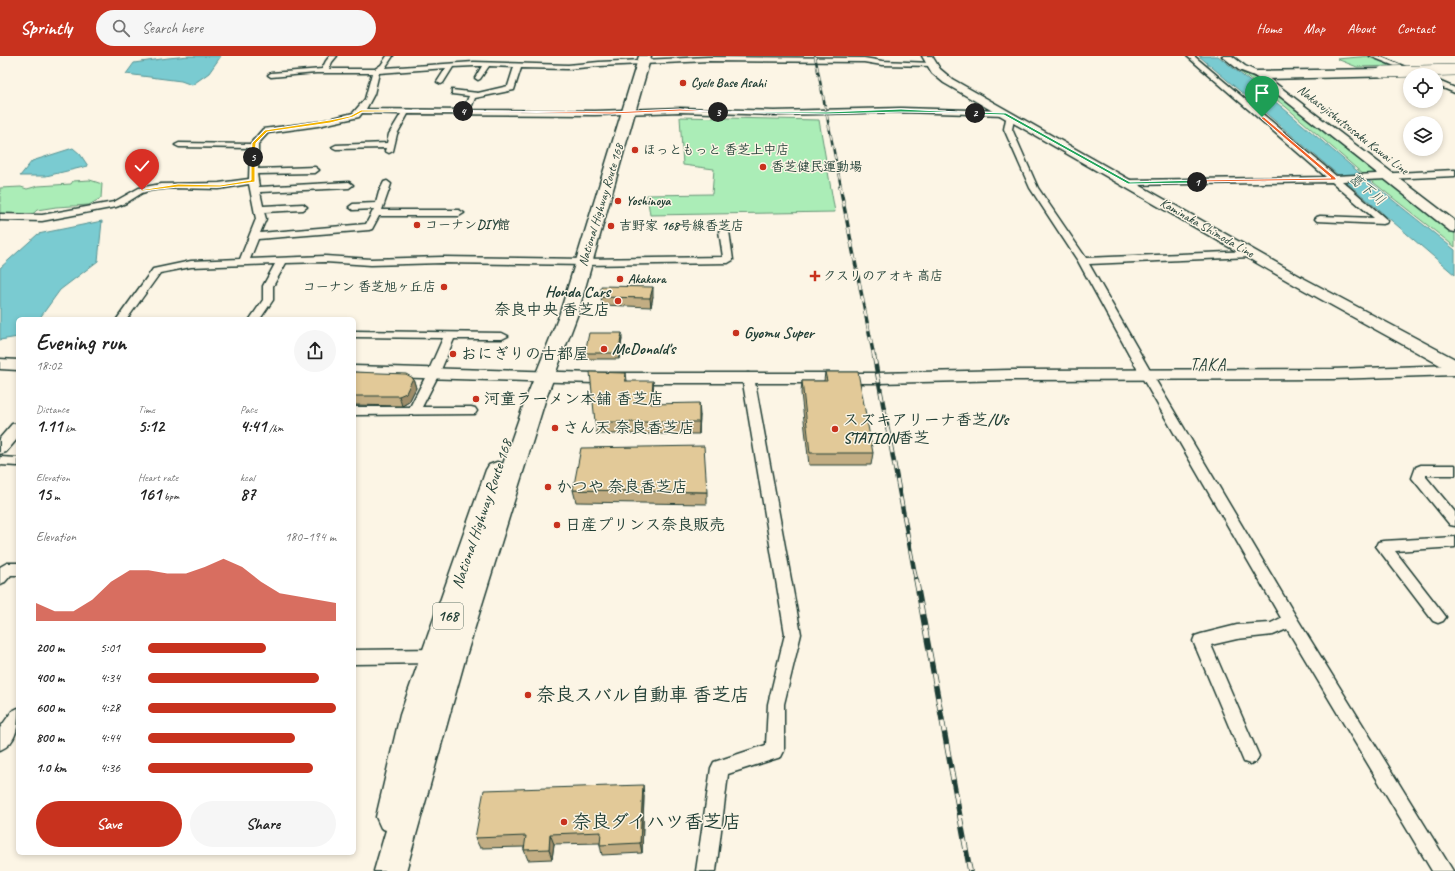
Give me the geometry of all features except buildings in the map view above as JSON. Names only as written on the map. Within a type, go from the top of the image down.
[{"type":"highway","name":"National Highway Route 168","points":[[390,871],[443,656],[545,375],[553,359],[568,316],[644,60]]},
{"type":"highway","name":"National Highway Route 168","points":[[380,871],[414,715],[443,656]]},
{"type":"main road","name":"Kaminaka Shimoda Line","points":[[930,60],[941,76],[948,81],[1307,286],[1455,366]]},
{"type":"main road","name":"Nakasujishutsusaku Kawai Line","points":[[1256,74],[1455,70]]},
{"type":"main road","name":"Nakasujishutsusaku Kawai Line","points":[[1256,74],[1455,228]]},
{"type":"street","points":[[325,71],[327,64],[334,56]]},
{"type":"street","points":[[355,126],[358,113],[373,92],[376,71],[384,66],[390,56]]},
{"type":"street","points":[[441,82],[455,66],[461,56]]},
{"type":"street","points":[[478,78],[485,64],[486,56]]},
{"type":"street","points":[[466,111],[472,97],[501,89],[511,88],[514,56]]},
{"type":"street","points":[[599,64],[600,56]]},
{"type":"street","points":[[1190,56],[1336,179],[1383,221],[1320,219]]},
{"type":"street","points":[[1226,56],[1237,65],[1256,74],[1403,75]]},
{"type":"street","points":[[1373,56],[1402,67]]},
{"type":"street","points":[[271,75],[325,71],[376,71],[485,64],[551,69],[565,64],[599,64],[644,60],[808,59],[864,60],[882,63],[930,60]]},
{"type":"street","points":[[1256,74],[1402,67]]},
{"type":"street","points":[[1443,85],[1455,91]]},
{"type":"street","points":[[454,92],[476,96]]},
{"type":"street","points":[[244,262],[261,219],[254,181],[253,146],[266,131],[318,124],[358,113],[406,111],[629,112],[680,110],[789,113],[901,110],[1009,116],[1010,119],[1008,130],[1034,188],[1083,260],[1146,374],[1290,620],[1443,871]]},
{"type":"street","points":[[336,147],[390,148],[393,134],[406,111]]},
{"type":"street","points":[[178,145],[253,146]]},
{"type":"street","points":[[0,217],[42,218],[121,203],[136,193],[151,188],[178,186],[220,186],[315,170]]},
{"type":"street","points":[[1129,183],[1336,179],[1455,173]]},
{"type":"street","points":[[254,181],[349,185]]},
{"type":"street","points":[[255,236],[369,227],[378,210],[387,184]]},
{"type":"street","points":[[260,209],[303,207]]},
{"type":"street","points":[[353,207],[378,210],[459,212]]},
{"type":"street","points":[[123,317],[157,272],[191,264],[325,259],[371,262],[449,260],[584,262],[728,260],[724,231]]},
{"type":"street","points":[[1083,260],[1251,254]]},
{"type":"street","points":[[256,317],[268,300],[268,286],[282,261]]},
{"type":"street","points":[[356,334],[502,336]]},
{"type":"street","points":[[414,410],[434,372],[450,335]]},
{"type":"street","points":[[0,364],[16,365]]},
{"type":"street","points":[[356,371],[545,375],[594,378],[878,378],[1146,374],[1333,374],[1455,370]]},
{"type":"street","points":[[706,871],[720,768],[775,751],[776,704],[793,634],[748,377]]},
{"type":"street","points":[[356,411],[471,411]]},
{"type":"street","points":[[0,448],[16,430]]},
{"type":"street","points":[[0,461],[16,462]]},
{"type":"street","points":[[1455,470],[1421,470],[1419,478],[1455,521]]},
{"type":"street","points":[[1438,617],[1383,546],[1455,542]]},
{"type":"street","points":[[1250,756],[1201,640],[1237,632],[1273,629],[1290,620]]},
{"type":"street","points":[[356,657],[443,656]]},
{"type":"street","points":[[0,742],[16,719]]},
{"type":"green space","points":[[1370,56],[1396,66],[1357,67],[1337,59]]},
{"type":"green space","points":[[1240,72],[1266,82],[1455,231],[1455,247],[1364,175],[1286,107]]},
{"type":"green space","name":"香芝健民運動場","points":[[680,117],[819,120],[835,212],[650,215],[647,195],[712,194],[714,169],[683,165]]},
{"type":"green space","points":[[90,180],[102,184],[101,198],[89,205],[37,210],[26,220],[0,219],[0,188],[21,187],[27,189],[38,186],[71,184],[73,181]]},
{"type":"water","points":[[189,56],[221,56],[209,73],[192,85],[181,81],[126,74],[134,63]]},
{"type":"water","name":"葛下川","points":[[1199,56],[1218,56],[1455,250],[1455,275]]},
{"type":"water","points":[[73,148],[80,154],[88,166],[46,176],[20,176],[32,161]]},
{"type":"water","points":[[102,221],[98,261],[60,290],[40,317],[16,317],[16,337],[0,340],[0,268],[38,234]]},
{"type":"railway","points":[[815,56],[841,187]]},
{"type":"railway","points":[[840,186],[874,357]]},
{"type":"railway","points":[[874,356],[916,580]]},
{"type":"railway","points":[[916,579],[970,871]]},
{"type":"place","name":"Cycle Base Asahi","points":[[683,83]]},
{"type":"place","name":"ほっともっと 香芝上中店","points":[[635,150]]},
{"type":"place","name":"香芝健民運動場","points":[[763,167]]},
{"type":"place","name":"Yoshinoya","points":[[618,201]]},
{"type":"place","name":"コーナンDIY館","points":[[417,225]]},
{"type":"place","name":"吉野家 168号線香芝店","points":[[611,226]]},
{"type":"place","name":"クスリのアオキ 高店","points":[[815,276]]},
{"type":"place","name":"Akakara","points":[[620,279]]},
{"type":"place","name":"コーナン 香芝旭ヶ丘店","points":[[444,287]]},
{"type":"place","name":"Honda Cars 奈良中央 香芝店","points":[[618,301]]},
{"type":"place","name":"Gyomu Super","points":[[736,333]]},
{"type":"place","name":"McDonald's","points":[[604,349]]},
{"type":"place","name":"おにぎりの古都屋","points":[[453,354]]},
{"type":"place","name":"河童ラーメン本舗 香芝店","points":[[476,399]]},
{"type":"place","name":"さん天 奈良香芝店","points":[[555,428]]},
{"type":"place","name":"スズキアリーナ香芝/U's STATION香芝","points":[[835,429]]},
{"type":"place","name":"かつや 奈良香芝店","points":[[548,487]]},
{"type":"place","name":"日産プリンス奈良販売","points":[[557,525]]},
{"type":"place","name":"奈良スバル自動車 香芝店","points":[[528,695]]},
{"type":"place","name":"奈良ダイハツ香芝店","points":[[564,822]]},
{"type":"district","name":"TAKA","points":[[1208,364]]},
{"type":"route","points":[[142,190],[178,186],[220,186],[253,181],[253,146],[256,140],[266,131],[318,124],[352,117],[361,111],[611,113],[680,110],[826,113],[901,110],[1004,114],[1129,183],[1335,179],[1262,117]]}]
